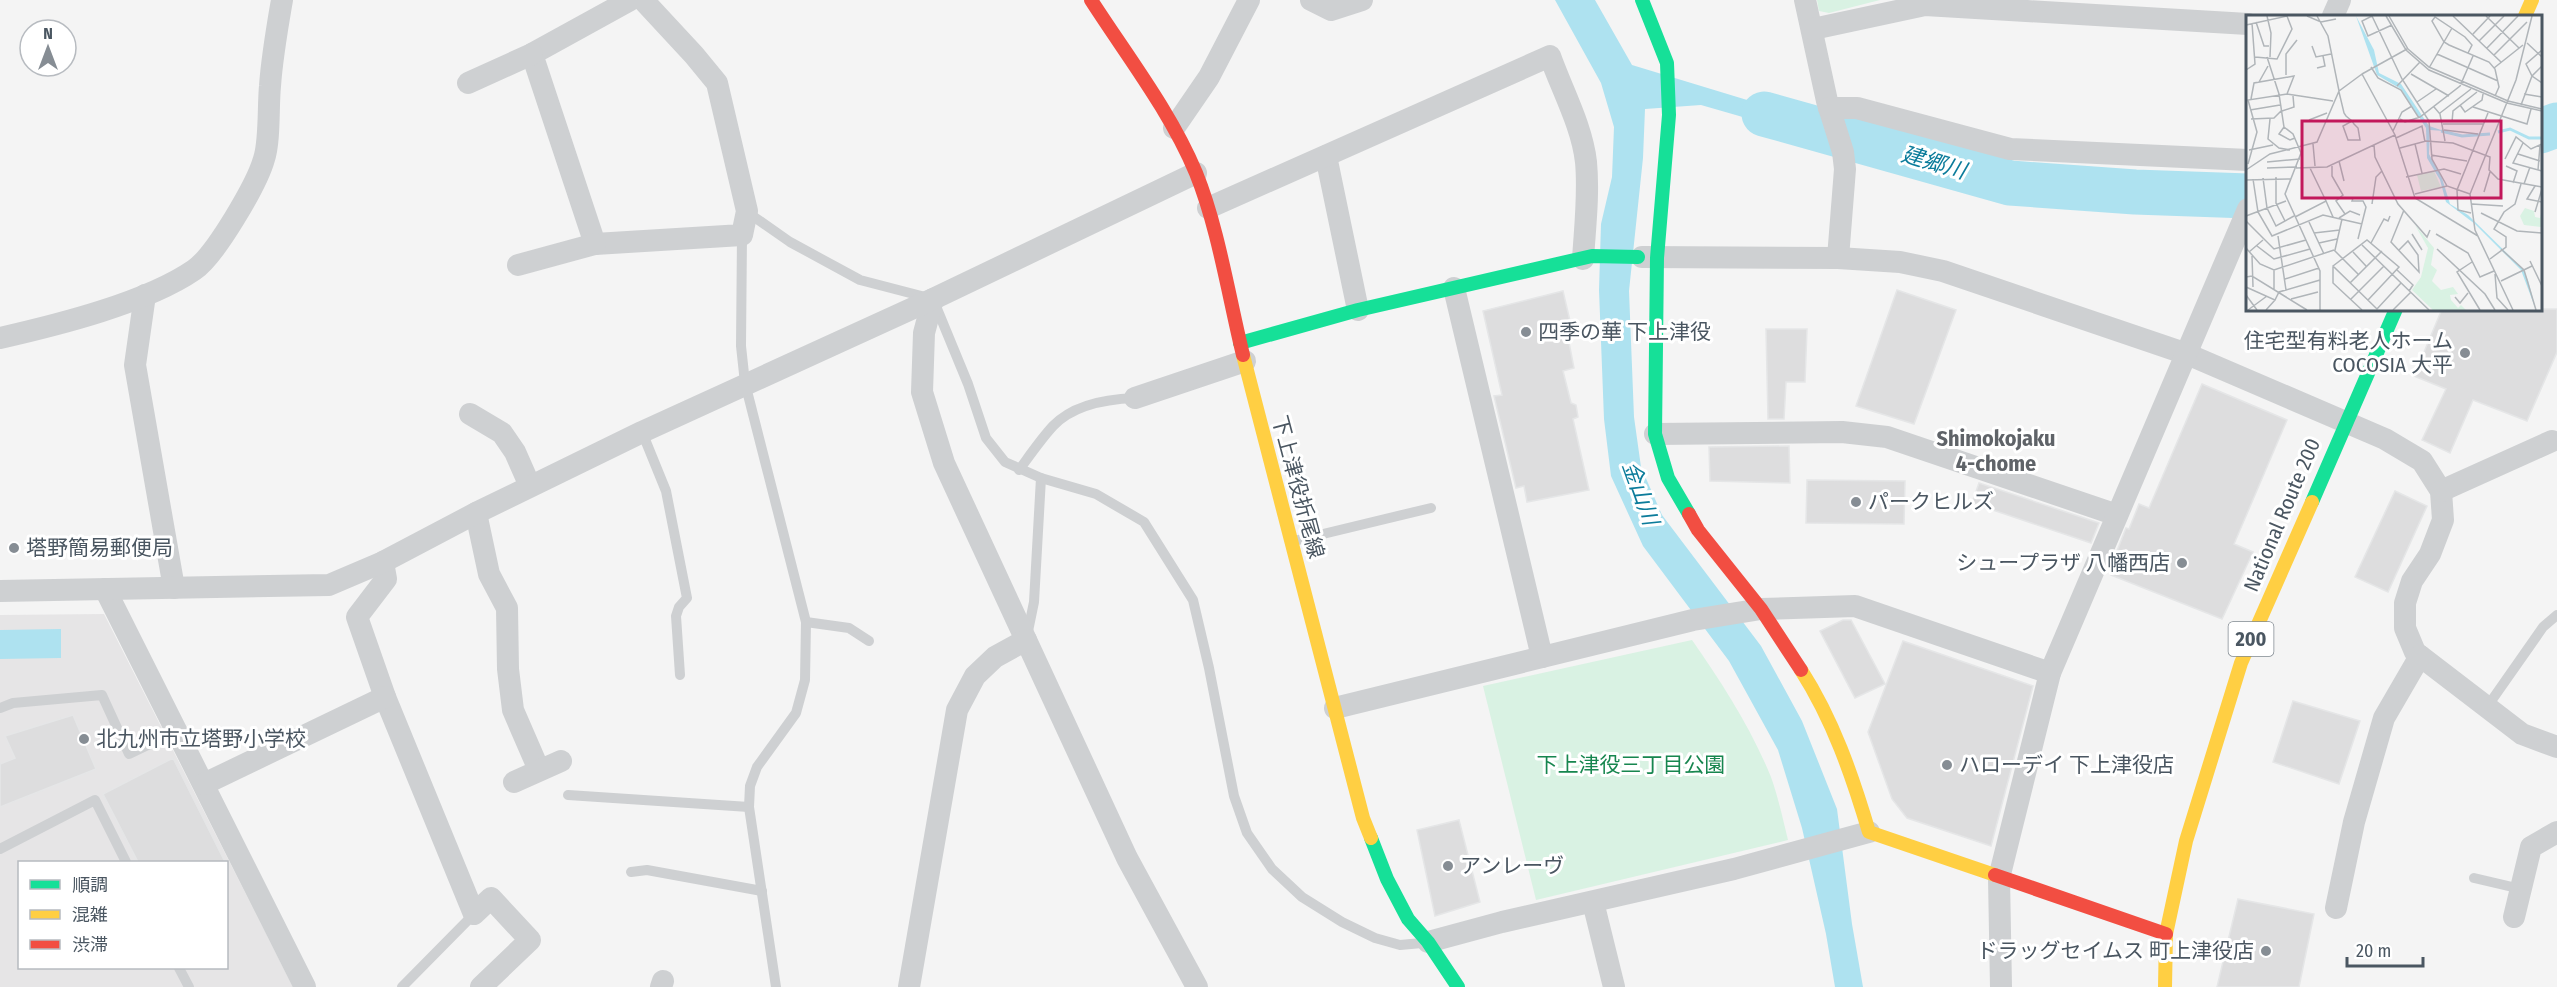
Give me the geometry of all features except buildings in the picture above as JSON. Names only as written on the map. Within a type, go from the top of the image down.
[{"type":"main road","name":"下上津役折尾線","points":[[1091,0],[1174,128],[1196,173],[1208,208],[1291,542],[1369,836],[1387,879],[1408,919],[1428,942],[1454,985]]},
{"type":"main road","points":[[1642,0],[1667,63],[1669,115],[1647,257],[1655,434],[1668,478],[1698,530],[1753,610],[1803,672],[1833,727],[1855,784],[1869,832],[2166,934]]},
{"type":"main road","points":[[2525,15],[2532,0]]},
{"type":"main road","points":[[1243,352],[1358,310],[1588,258],[1647,257]]},
{"type":"main road","name":"National Route 200","points":[[2165,987],[2166,934],[2186,841],[2241,663],[2396,310]]},
{"type":"street","points":[[0,338],[45,328],[145,295],[195,270],[216,246],[243,203],[265,159],[271,68],[282,0]]},
{"type":"street","points":[[468,83],[532,54],[630,0]]},
{"type":"street","points":[[518,265],[595,244],[742,235],[747,211],[717,83],[643,0]]},
{"type":"street","points":[[1174,128],[1209,77],[1249,0]]},
{"type":"street","points":[[1311,0],[1331,10],[1362,0]]},
{"type":"street","points":[[1805,0],[1831,113],[1843,152],[1845,169],[1838,258]]},
{"type":"street","points":[[2333,15],[2340,0]]},
{"type":"street","points":[[1813,29],[1925,2],[2246,24]]},
{"type":"street","points":[[532,54],[595,244]]},
{"type":"street","points":[[1208,208],[1550,56],[1586,160],[1588,258]]},
{"type":"street","points":[[1831,113],[1857,108],[2010,149],[2246,160]]},
{"type":"street","points":[[1326,156],[1358,310]]},
{"type":"street","points":[[0,591],[329,585],[383,562],[530,486],[745,383],[933,298],[1196,173]]},
{"type":"street","points":[[2001,987],[1999,878],[2050,673],[2246,213]]},
{"type":"street","points":[[1647,257],[1838,258],[1900,262],[1943,271],[2187,354],[2385,439],[2422,461],[2441,491],[2444,520],[2430,554],[2412,581],[2405,603],[2405,628],[2415,652],[2522,734],[2557,747]]},
{"type":"street","points":[[1454,288],[1542,657]]},
{"type":"street","points":[[145,295],[135,365],[174,588]]},
{"type":"street","points":[[933,298],[924,333],[922,393],[944,463],[1127,858],[1197,987]]},
{"type":"street","points":[[1135,398],[1243,352]]},
{"type":"street","points":[[470,414],[502,433],[515,452],[530,486]]},
{"type":"street","points":[[1655,434],[1842,432],[1887,437],[2117,515]]},
{"type":"street","points":[[2441,491],[2552,441]]},
{"type":"street","points":[[476,513],[489,574],[507,608],[508,669],[513,710],[539,770]]},
{"type":"street","points":[[383,562],[386,579],[357,617],[384,697],[474,914],[491,898],[530,940],[481,987]]},
{"type":"street","points":[[105,589],[305,987]]},
{"type":"street","points":[[1335,708],[1693,620],[1753,610],[1855,606],[2050,673]]},
{"type":"street","points":[[909,987],[957,710],[975,676],[995,657],[1026,640]]},
{"type":"street","points":[[2336,908],[2354,822],[2384,718],[2420,656]]},
{"type":"street","points":[[204,784],[384,697]]},
{"type":"street","points":[[513,782],[561,761]]},
{"type":"street","points":[[1428,942],[1502,922],[1734,869],[1869,832]]},
{"type":"street","points":[[2514,917],[2531,847],[2557,832]]},
{"type":"street","points":[[1593,902],[1614,987]]},
{"type":"lane","points":[[747,211],[790,242],[860,280],[933,298],[968,384],[986,438],[1005,462],[1041,478],[1096,494],[1144,522],[1192,600],[1209,668],[1234,796],[1247,833],[1272,869],[1302,897],[1342,922],[1375,938],[1400,945],[1428,942]]},
{"type":"lane","points":[[742,235],[741,346],[745,383],[806,622],[805,680],[796,712],[757,767],[750,786],[749,807],[776,987]]},
{"type":"lane","points":[[1019,470],[1054,424],[1062,419],[1079,409],[1106,399],[1135,398]]},
{"type":"lane","points":[[642,432],[666,491],[687,598],[679,607],[676,616],[680,675]]},
{"type":"lane","points":[[1026,640],[1034,602],[1041,478]]},
{"type":"lane","points":[[1291,542],[1431,508]]},
{"type":"lane","points":[[2487,708],[2542,627],[2557,615]]},
{"type":"lane","points":[[806,622],[849,628],[869,640]]},
{"type":"lane","points":[[0,708],[13,703],[102,695],[129,754],[177,731]]},
{"type":"lane","points":[[568,795],[749,807]]},
{"type":"lane","points":[[0,849],[95,800],[126,861]]},
{"type":"lane","points":[[631,872],[647,870],[762,891]]},
{"type":"lane","points":[[2474,878],[2521,889]]},
{"type":"lane","points":[[402,987],[474,914]]},
{"type":"lane","points":[[180,969],[189,987]]},
{"type":"shaded area","name":"北九州市立塔野小学校","points":[[104,614],[293,987],[0,987],[0,615]]},
{"type":"green space","points":[[1817,0],[1880,0],[1829,13],[1819,11]]},
{"type":"green space","name":"下上津役三丁目公園","points":[[1692,640],[1735,706],[1763,759],[1774,785],[1788,840],[1536,900],[1483,686]]},
{"type":"water","name":"金山川","points":[[1555,0],[1595,0],[1632,65],[1823,123],[1826,141],[1701,105],[1645,109],[1643,158],[1629,291],[1634,417],[1641,467],[1662,515],[1761,646],[1802,721],[1837,809],[1863,987],[1835,987],[1826,934],[1802,828],[1778,750],[1729,661],[1643,546],[1611,476],[1604,419],[1599,290],[1601,224],[1612,177],[1614,127],[1601,83]]},
{"type":"water","points":[[61,629],[61,658],[0,659],[0,630]]},
{"type":"waterway","name":"建郷川","points":[[1764,114],[2010,183],[2135,192],[2246,196]]},
{"type":"waterway","name":"建郷川","points":[[2542,130],[2557,125]]},
{"type":"traffic: fast","points":[[1642,0],[1667,63],[1669,115],[1657,258],[1655,434],[1668,478],[1689,514]]},
{"type":"traffic: fast","points":[[1240,343],[1358,310],[1592,256],[1638,257]]},
{"type":"traffic: fast","points":[[2312,502],[2396,310]]},
{"type":"traffic: fast","points":[[1371,838],[1387,879],[1408,919],[1428,942],[1458,987]]},
{"type":"traffic: slow","points":[[2525,15],[2532,0]]},
{"type":"traffic: slow","points":[[1243,355],[1363,818],[1371,838]]},
{"type":"traffic: slow","points":[[2165,987],[2166,934],[2186,841],[2241,663],[2312,502]]},
{"type":"traffic: slow","points":[[1801,670],[1823,708],[1841,748],[1869,832],[1995,875]]},
{"type":"traffic: jam","points":[[1091,0],[1161,106],[1196,173],[1217,239],[1243,355]]},
{"type":"traffic: jam","points":[[1689,514],[1698,530],[1761,609],[1801,670]]},
{"type":"traffic: jam","points":[[1995,875],[2166,934]]},
{"type":"place","name":"四季の華 下上津役","points":[[1526,332]]},
{"type":"place","name":"住宅型有料老人ホーム COCOSIA 大平","points":[[2465,353]]},
{"type":"place","name":"パークヒルズ","points":[[1856,502]]},
{"type":"place","name":"塔野簡易郵便局","points":[[14,548]]},
{"type":"place","name":"シュープラザ 八幡西店","points":[[2182,563]]},
{"type":"place","name":"北九州市立塔野小学校","points":[[84,739]]},
{"type":"place","name":"ハローデイ 下上津役店","points":[[1947,765]]},
{"type":"place","name":"アンレーヴ","points":[[1448,866]]},
{"type":"place","name":"ドラッグセイムス 町上津役店","points":[[2266,951]]},
{"type":"district","name":"Shimokojaku 4-chome","points":[[1996,450]]}]
